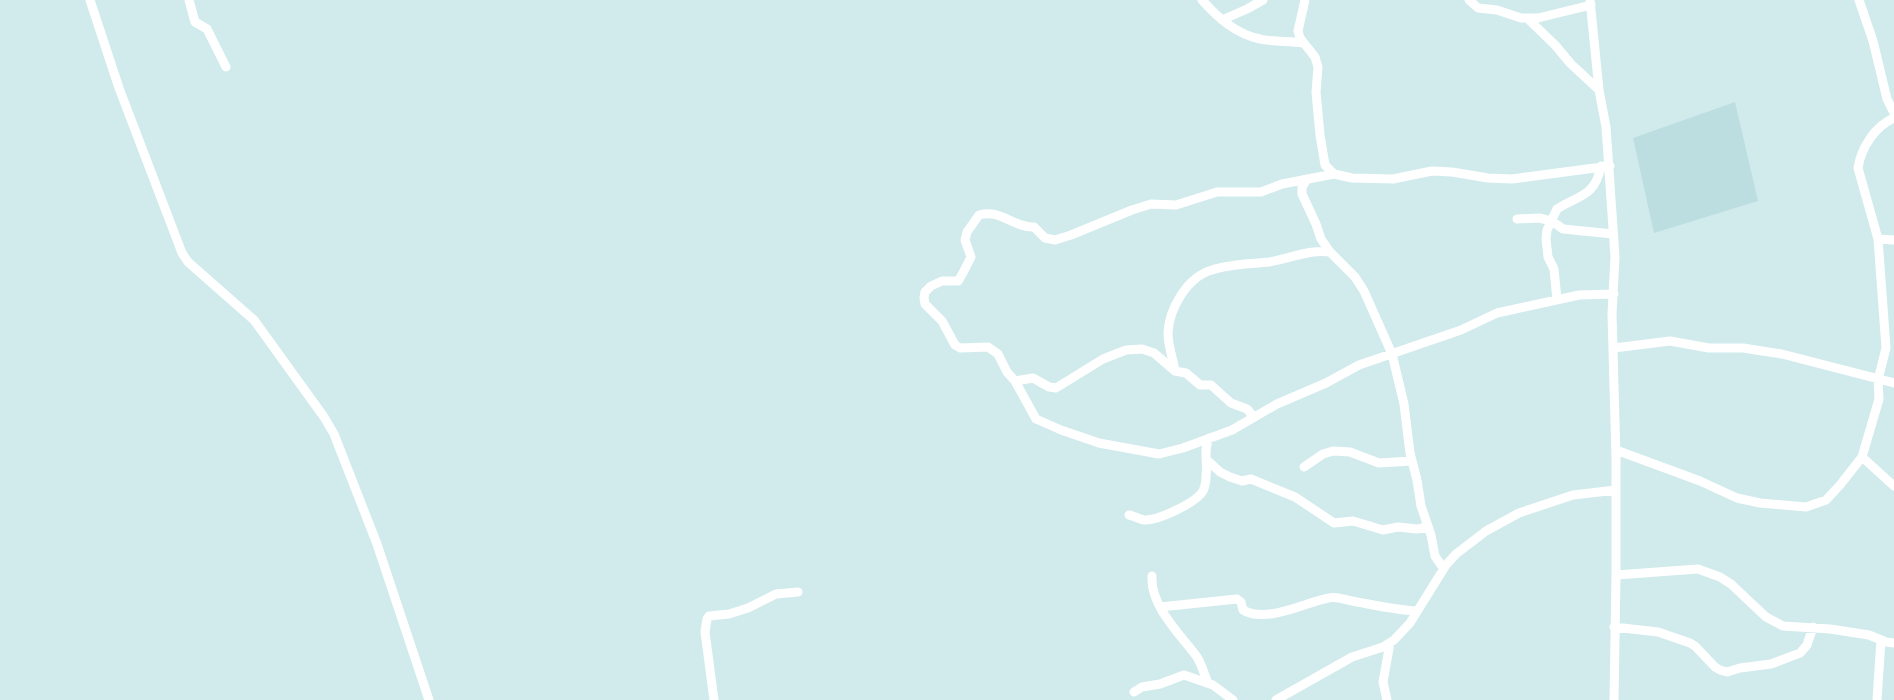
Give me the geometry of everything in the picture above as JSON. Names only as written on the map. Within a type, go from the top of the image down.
[{"type":"street","points":[[90,0],[119,88],[182,253],[188,262],[254,320],[324,416],[334,434],[377,544],[429,700]]},
{"type":"street","points":[[189,0],[195,22],[207,29],[226,67]]},
{"type":"street","points":[[1202,0],[1222,20],[1241,32],[1259,39],[1303,43]]},
{"type":"street","points":[[1222,20],[1263,0]]},
{"type":"street","points":[[1305,0],[1298,31],[1318,67],[1316,92],[1320,134],[1325,165],[1334,174]]},
{"type":"street","points":[[1469,0],[1478,8],[1497,10],[1521,18],[1538,18],[1591,2],[1599,90],[1606,127],[1605,166],[1615,258],[1612,314],[1616,450],[1614,700]]},
{"type":"street","points":[[1859,0],[1873,42],[1887,99],[1894,113]]},
{"type":"street","points":[[1527,18],[1599,90]]},
{"type":"street","points":[[1616,450],[1700,481],[1737,498],[1798,508],[1826,500],[1862,457],[1879,399],[1878,380],[1886,348],[1886,337],[1878,240],[1858,168],[1865,146],[1876,132],[1894,118]]},
{"type":"street","points":[[1605,166],[1512,179],[1432,171],[1393,178],[1352,178],[1334,174],[1282,184],[1261,192],[1217,192],[1176,205],[1151,204],[1055,240],[1044,238],[1034,227],[1019,224],[1004,216],[995,214],[979,216],[967,232],[965,240],[971,257],[963,270],[962,278],[958,281],[942,281],[931,286],[925,292],[924,298],[925,304],[942,320],[956,345],[960,348],[988,347],[998,354],[1006,372],[1015,381],[1036,418],[1099,443],[1159,454],[1232,430],[1253,416],[1326,383],[1359,365],[1462,330],[1497,313],[1579,295],[1614,294]]},
{"type":"street","points":[[1557,300],[1554,269],[1548,257],[1547,230],[1557,209],[1575,200],[1596,184],[1605,166]]},
{"type":"street","points":[[1307,179],[1302,189],[1303,199],[1316,224],[1321,239],[1330,252],[1342,262],[1364,291],[1392,354],[1404,404],[1420,506],[1428,527],[1435,556],[1443,568]]},
{"type":"street","points":[[1517,220],[1539,218],[1552,221],[1562,228],[1613,234]]},
{"type":"street","points":[[1878,240],[1894,240]]},
{"type":"street","points":[[1175,371],[1168,332],[1178,299],[1195,279],[1202,274],[1221,268],[1278,260],[1320,251],[1330,252]]},
{"type":"street","points":[[1614,348],[1670,341],[1709,348],[1743,348],[1782,354],[1894,383]]},
{"type":"street","points":[[1015,381],[1033,378],[1049,387],[1056,388],[1104,359],[1126,350],[1142,349],[1154,354],[1175,371],[1186,374],[1200,385],[1210,385],[1231,403],[1247,409],[1253,416]]},
{"type":"street","points":[[1129,515],[1146,520],[1161,516],[1185,505],[1203,491],[1207,460],[1205,450],[1209,438]]},
{"type":"street","points":[[1304,467],[1323,454],[1340,451],[1362,455],[1379,463],[1412,462]]},
{"type":"street","points":[[1862,457],[1894,486]]},
{"type":"street","points":[[1207,460],[1220,472],[1230,477],[1242,481],[1251,479],[1295,497],[1334,523],[1353,521],[1383,530],[1398,527],[1417,529],[1428,527]]},
{"type":"street","points":[[1276,700],[1352,657],[1390,643],[1400,634],[1417,611],[1443,568],[1456,554],[1486,531],[1519,513],[1573,495],[1616,490]]},
{"type":"street","points":[[1616,575],[1698,570],[1708,572],[1731,584],[1766,617],[1783,626],[1813,627],[1870,635],[1894,643]]},
{"type":"street","points":[[1152,576],[1153,592],[1160,607],[1196,657],[1208,683]]},
{"type":"street","points":[[714,700],[706,632],[708,617],[729,614],[748,608],[776,594],[798,592]]},
{"type":"street","points":[[1160,607],[1237,599],[1241,602],[1243,610],[1246,612],[1255,614],[1278,613],[1335,597],[1395,609],[1417,611]]},
{"type":"street","points":[[1614,626],[1658,632],[1690,642],[1715,667],[1727,672],[1740,668],[1771,664],[1800,653],[1807,645],[1813,627]]},
{"type":"street","points":[[1877,700],[1882,640]]},
{"type":"street","points":[[1387,700],[1383,682],[1390,643]]},
{"type":"street","points":[[1134,692],[1142,687],[1160,684],[1184,675],[1208,683],[1233,700]]},
{"type":"shaded area","points":[[1735,102],[1758,201],[1654,233],[1633,138]]}]
